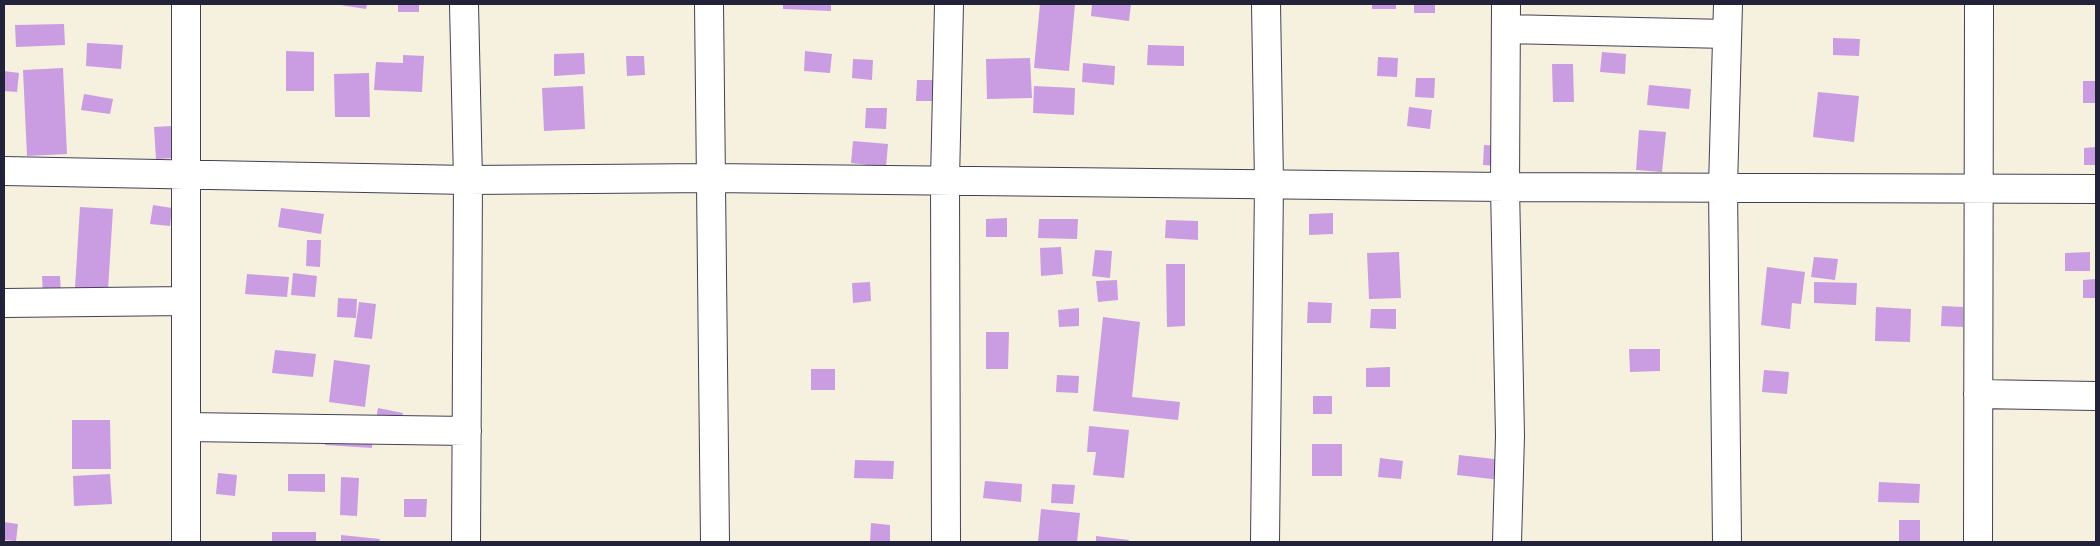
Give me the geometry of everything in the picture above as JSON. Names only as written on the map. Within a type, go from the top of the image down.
[{"type":"street","points":[[186,4],[186,542]]},
{"type":"street","points":[[464,4],[468,180],[466,542]]},
{"type":"street","points":[[709,4],[715,542]]},
{"type":"street","points":[[946,542],[945,180],[949,4]]},
{"type":"street","points":[[1265,542],[1269,183],[1266,4]]},
{"type":"street","points":[[1727,542],[1723,187],[1728,4]]},
{"type":"street","points":[[1978,542],[1979,4]]},
{"type":"street","points":[[1506,542],[1510,436],[1505,187],[1506,16],[1727,34]]},
{"type":"street","points":[[4,171],[468,180],[710,178],[1505,187],[2096,190]]},
{"type":"street","points":[[4,302],[186,301]]},
{"type":"street","points":[[1978,394],[2096,396]]},
{"type":"street","points":[[186,427],[467,431]]},
{"type":"building","points":[[334,4],[367,4],[366,9]]},
{"type":"building","points":[[398,4],[419,4],[419,12],[398,12]]},
{"type":"building","points":[[783,4],[831,4],[831,11],[783,9]]},
{"type":"building","points":[[1040,4],[1075,4],[1069,71],[1034,68]]},
{"type":"building","points":[[1092,4],[1131,4],[1129,21],[1091,16]]},
{"type":"building","points":[[1372,4],[1396,4],[1396,9],[1372,9]]},
{"type":"building","points":[[1414,4],[1435,4],[1435,13],[1414,13]]},
{"type":"building","points":[[64,24],[65,45],[16,47],[15,25]]},
{"type":"building","points":[[1833,38],[1860,39],[1859,56],[1833,55]]},
{"type":"building","points":[[87,43],[123,45],[121,69],[86,66]]},
{"type":"building","points":[[1148,45],[1184,46],[1184,66],[1147,65]]},
{"type":"building","points":[[286,51],[314,52],[314,91],[286,91]]},
{"type":"building","points":[[805,51],[832,54],[830,73],[804,71]]},
{"type":"building","points":[[1602,52],[1626,54],[1625,74],[1600,72]]},
{"type":"building","points":[[584,53],[585,74],[554,76],[554,54]]},
{"type":"building","points":[[403,55],[424,56],[422,92],[374,90],[376,62],[403,63]]},
{"type":"building","points":[[626,56],[644,56],[645,75],[627,76]]},
{"type":"building","points":[[1378,57],[1398,58],[1397,77],[1377,76]]},
{"type":"building","points":[[1030,58],[1032,98],[987,99],[986,59]]},
{"type":"building","points":[[853,59],[873,60],[872,80],[852,78]]},
{"type":"building","points":[[1083,63],[1115,66],[1114,85],[1082,82]]},
{"type":"building","points":[[1552,64],[1573,64],[1574,102],[1553,102]]},
{"type":"building","points":[[63,68],[67,154],[27,156],[23,70]]},
{"type":"building","points":[[4,71],[19,73],[17,92],[4,91]]},
{"type":"building","points":[[369,73],[370,117],[335,117],[334,74]]},
{"type":"building","points":[[1416,78],[1435,78],[1434,98],[1415,97]]},
{"type":"building","points":[[917,80],[937,80],[936,101],[916,101]]},
{"type":"building","points":[[2083,81],[2096,81],[2096,103],[2083,103]]},
{"type":"building","points":[[1649,85],[1691,89],[1689,109],[1647,105]]},
{"type":"building","points":[[583,86],[585,129],[544,131],[542,88]]},
{"type":"building","points":[[1034,86],[1075,88],[1074,115],[1033,113]]},
{"type":"building","points":[[1818,92],[1859,96],[1854,142],[1813,137]]},
{"type":"building","points":[[84,94],[113,99],[110,114],[81,110]]},
{"type":"building","points":[[1409,107],[1432,110],[1430,129],[1407,126]]},
{"type":"building","points":[[866,108],[887,108],[886,129],[865,128]]},
{"type":"building","points":[[172,126],[174,158],[156,159],[154,127]]},
{"type":"building","points":[[1639,130],[1666,132],[1662,172],[1636,170]]},
{"type":"building","points":[[853,141],[888,144],[886,167],[851,163]]},
{"type":"building","points":[[1484,145],[1502,146],[1502,166],[1483,165]]},
{"type":"building","points":[[2096,147],[2096,165],[2084,165],[2084,148]]},
{"type":"building","points":[[153,205],[172,208],[170,226],[150,224]]},
{"type":"building","points":[[80,207],[113,209],[108,290],[75,288]]},
{"type":"building","points":[[281,208],[324,214],[321,234],[278,227]]},
{"type":"building","points":[[1333,213],[1333,234],[1309,235],[1309,214]]},
{"type":"building","points":[[1007,218],[1007,237],[986,237],[986,219]]},
{"type":"building","points":[[1039,219],[1078,219],[1077,239],[1038,238]]},
{"type":"building","points":[[1166,220],[1198,221],[1198,240],[1165,238]]},
{"type":"building","points":[[307,240],[321,240],[320,267],[306,266]]},
{"type":"building","points":[[1061,247],[1063,274],[1041,276],[1040,248]]},
{"type":"building","points":[[1095,250],[1112,251],[1110,278],[1092,276]]},
{"type":"building","points":[[1399,252],[1401,298],[1369,299],[1367,253]]},
{"type":"building","points":[[2090,252],[2090,271],[2065,271],[2065,253]]},
{"type":"building","points":[[1814,257],[1838,259],[1835,280],[1811,277]]},
{"type":"building","points":[[1166,264],[1185,264],[1185,326],[1167,327]]},
{"type":"building","points":[[1767,267],[1805,272],[1801,304],[1792,303],[1790,329],[1761,325]]},
{"type":"building","points":[[293,273],[317,276],[315,297],[291,295]]},
{"type":"building","points":[[247,274],[289,277],[287,297],[245,294]]},
{"type":"building","points":[[42,276],[60,276],[61,295],[43,295]]},
{"type":"building","points":[[2096,279],[2096,298],[2083,298],[2083,280]]},
{"type":"building","points":[[1117,280],[1118,300],[1098,302],[1096,281]]},
{"type":"building","points":[[870,282],[871,301],[853,303],[852,283]]},
{"type":"building","points":[[1814,282],[1857,283],[1856,305],[1814,303]]},
{"type":"building","points":[[338,298],[357,299],[356,318],[337,317]]},
{"type":"building","points":[[359,302],[376,304],[372,339],[354,337]]},
{"type":"building","points":[[1308,302],[1332,303],[1331,323],[1307,323]]},
{"type":"building","points":[[1942,306],[1963,307],[1963,327],[1941,326]]},
{"type":"building","points":[[1876,307],[1911,309],[1910,342],[1875,341]]},
{"type":"building","points":[[1079,308],[1079,326],[1059,327],[1058,310]]},
{"type":"building","points":[[1371,309],[1396,309],[1396,329],[1370,328]]},
{"type":"building","points":[[1103,317],[1140,322],[1132,397],[1180,402],[1178,420],[1093,411]]},
{"type":"building","points":[[986,332],[1009,332],[1008,369],[986,369]]},
{"type":"building","points":[[1629,349],[1660,349],[1660,371],[1630,372]]},
{"type":"building","points":[[275,350],[316,354],[313,377],[272,373]]},
{"type":"building","points":[[334,360],[370,365],[365,407],[329,402]]},
{"type":"building","points":[[1390,367],[1390,387],[1366,387],[1366,368]]},
{"type":"building","points":[[811,369],[835,369],[835,390],[811,390]]},
{"type":"building","points":[[1764,370],[1789,372],[1787,394],[1762,392]]},
{"type":"building","points":[[1057,375],[1079,376],[1078,393],[1056,392]]},
{"type":"building","points":[[1313,396],[1332,396],[1332,414],[1313,414]]},
{"type":"building","points":[[378,408],[403,413],[399,430],[375,425]]},
{"type":"building","points":[[72,420],[110,420],[111,469],[72,469]]},
{"type":"building","points":[[1089,426],[1129,430],[1124,478],[1093,475],[1096,452],[1087,452]]},
{"type":"building","points":[[326,428],[373,432],[372,448],[325,445]]},
{"type":"building","points":[[1312,444],[1342,444],[1342,476],[1312,476]]},
{"type":"building","points":[[1459,455],[1503,460],[1501,480],[1457,475]]},
{"type":"building","points":[[1380,458],[1403,461],[1401,479],[1378,477]]},
{"type":"building","points":[[855,460],[894,461],[893,479],[854,478]]},
{"type":"building","points":[[218,473],[237,475],[235,496],[216,494]]},
{"type":"building","points":[[110,474],[112,504],[74,506],[73,476]]},
{"type":"building","points":[[288,474],[325,474],[325,492],[288,491]]},
{"type":"building","points":[[341,477],[359,478],[357,516],[340,515]]},
{"type":"building","points":[[985,481],[1022,484],[1021,502],[983,498]]},
{"type":"building","points":[[1879,482],[1920,484],[1919,503],[1878,502]]},
{"type":"building","points":[[1052,484],[1075,485],[1073,504],[1051,503]]},
{"type":"building","points":[[404,499],[427,499],[426,517],[404,517]]},
{"type":"building","points":[[1041,509],[1080,513],[1077,542],[1038,542]]},
{"type":"building","points":[[1899,520],[1920,520],[1920,542],[1899,541]]},
{"type":"building","points":[[4,522],[18,524],[16,541],[4,540]]},
{"type":"building","points":[[871,523],[890,525],[890,542],[870,542]]},
{"type":"building","points":[[272,532],[316,532],[316,542],[272,542]]},
{"type":"building","points":[[341,535],[380,539],[379,542],[341,542]]},
{"type":"building","points":[[1096,536],[1129,540],[1128,542],[1096,542]]}]
